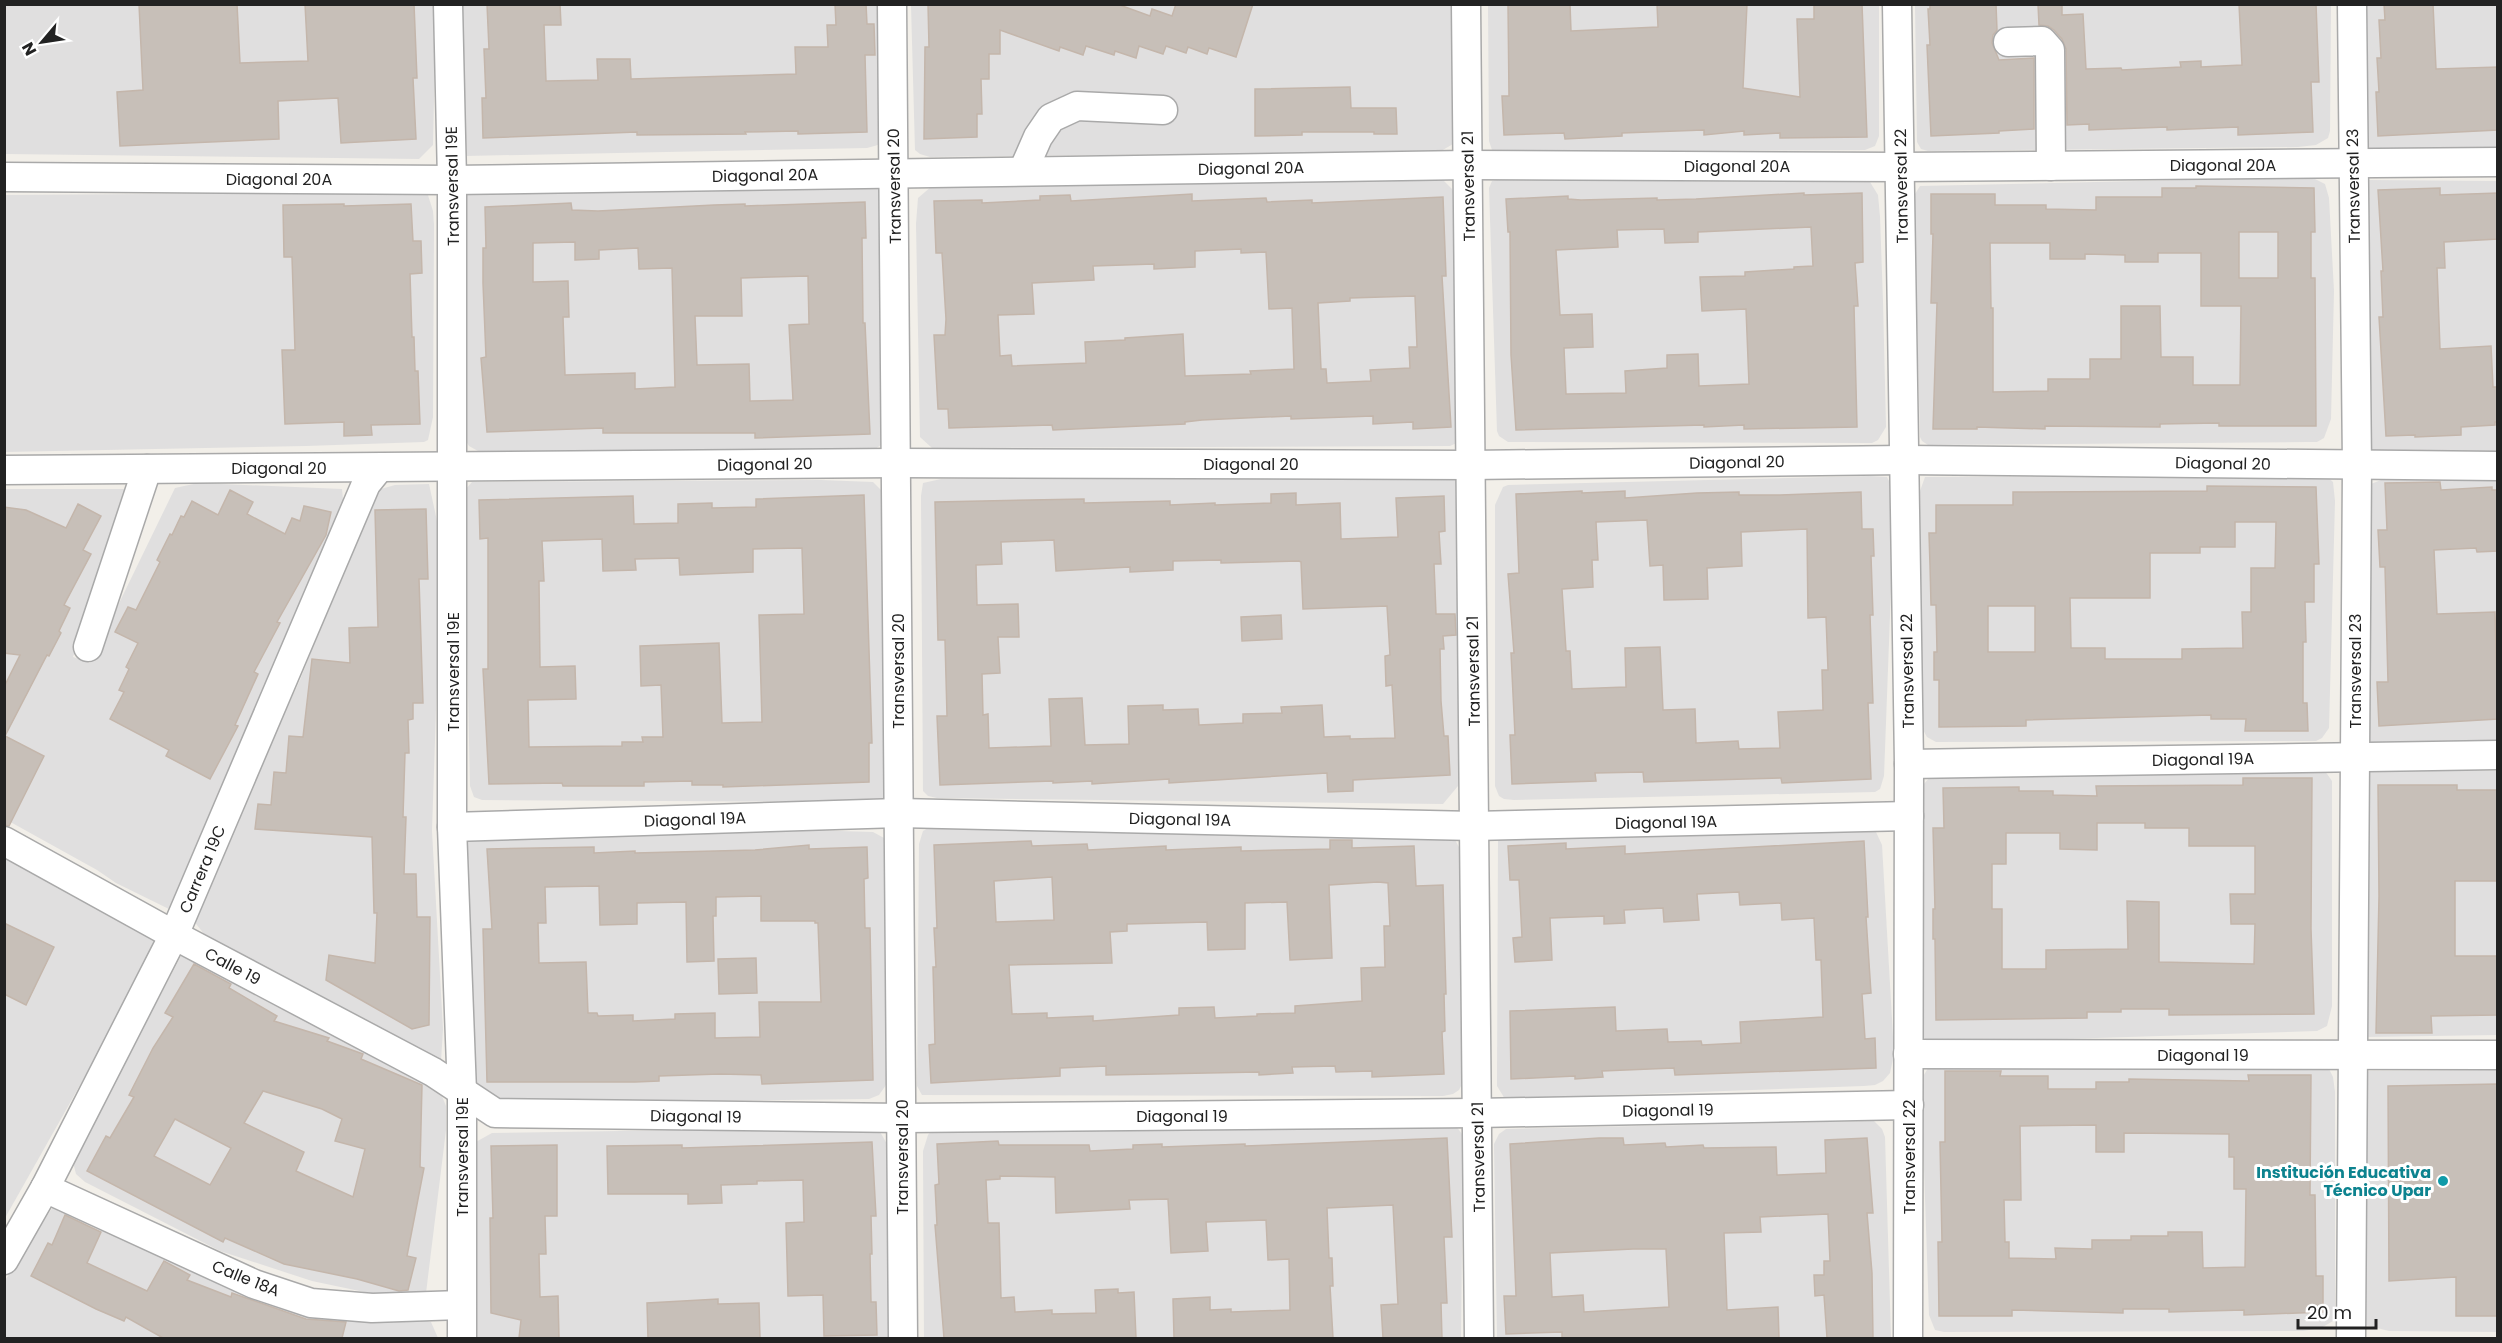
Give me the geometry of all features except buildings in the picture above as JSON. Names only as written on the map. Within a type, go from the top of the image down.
[{"type":"street","name":"Transversal 19E","points":[[448,4],[452,180],[452,827],[462,1092],[462,1338]]},
{"type":"street","name":"Transversal 20","points":[[892,4],[903,1338]]},
{"type":"street","name":"Transversal 21","points":[[1466,4],[1479,1338]]},
{"type":"street","name":"Transversal 22","points":[[1897,4],[1909,764],[1908,1338]]},
{"type":"street","name":"Transversal 23","points":[[2351,1338],[2351,1055],[2357,465],[2352,4]]},
{"type":"street","points":[[2008,42],[2042,41],[2050,50],[2051,166]]},
{"type":"street","points":[[1023,171],[1038,136],[1051,118],[1077,106],[1162,110]]},
{"type":"street","name":"Diagonal 20A","points":[[4,177],[452,180],[1467,165],[1901,167],[2498,162]]},
{"type":"street","name":"Diagonal 20","points":[[4,470],[896,463],[1471,465],[1904,460],[2498,466]]},
{"type":"street","name":"Carrera 19C","points":[[4,1260],[45,1188],[174,935],[366,484],[379,468]]},
{"type":"street","points":[[88,647],[147,469]]},
{"type":"street","name":"Diagonal 19A","points":[[1909,764],[2498,755]]},
{"type":"street","name":"Diagonal 19A","points":[[452,827],[899,813],[1474,826],[1909,816]]},
{"type":"street","name":"Calle 19","points":[[4,840],[174,935],[433,1072],[462,1092]]},
{"type":"street","name":"Diagonal 19","points":[[1908,1054],[2498,1055]]},
{"type":"street","name":"Diagonal 19","points":[[462,1092],[495,1113],[902,1118],[1477,1113],[1909,1105]]},
{"type":"street","name":"Calle 18A","points":[[45,1188],[254,1284],[311,1303],[372,1308],[461,1305]]},
{"type":"shaded area","points":[[5,5],[436,5],[433,145],[419,159],[5,154]]},
{"type":"shaded area","points":[[458,5],[884,5],[885,143],[867,148],[465,156]]},
{"type":"shaded area","points":[[911,5],[1462,5],[1453,144],[1441,151],[930,157],[915,150]]},
{"type":"shaded area","points":[[1488,5],[1879,5],[1879,136],[1875,146],[1865,150],[1500,152],[1492,150],[1489,141]]},
{"type":"shaded area","points":[[1915,5],[2331,5],[2330,131],[2328,138],[2316,145],[2298,147],[1928,151],[1921,149],[1917,142]]},
{"type":"shaded area","points":[[2360,5],[2497,5],[2497,151],[2366,151]]},
{"type":"shaded area","points":[[2311,177],[2325,184],[2329,198],[2334,291],[2331,419],[2324,438],[2317,442],[1928,445],[1922,441],[1920,437],[1914,204],[1915,194],[1920,186]]},
{"type":"shaded area","points":[[1442,179],[1457,198],[1461,441],[1450,446],[932,448],[920,437],[916,224],[918,198],[932,186]]},
{"type":"shaded area","points":[[2369,180],[2497,181],[2497,455],[2370,454],[2363,186]]},
{"type":"shaded area","points":[[1492,181],[1870,182],[1878,195],[1883,302],[1886,427],[1878,440],[1872,443],[1508,442],[1499,436],[1489,188]]},
{"type":"shaded area","points":[[879,187],[884,443],[872,451],[478,451],[469,446],[466,441],[464,194],[472,190]]},
{"type":"shaded area","points":[[427,192],[433,211],[434,225],[433,417],[428,440],[424,442],[306,446],[5,452],[4,195]]},
{"type":"shaded area","points":[[2325,475],[2333,482],[2335,501],[2329,728],[2322,738],[2316,741],[1936,742],[1927,737],[1922,728],[1920,491],[1925,477]]},
{"type":"shaded area","points":[[1436,476],[1455,479],[1463,489],[1461,776],[1458,786],[1443,804],[937,798],[928,796],[923,791],[921,496],[923,483],[941,479]]},
{"type":"shaded area","points":[[1887,477],[1892,487],[1894,508],[1884,776],[1880,789],[1875,792],[1514,800],[1499,796],[1495,786],[1495,505],[1503,487],[1508,485]]},
{"type":"shaded area","points":[[2386,478],[2497,480],[2497,750],[2366,748],[2366,491],[2371,484]]},
{"type":"shaded area","points":[[821,480],[873,482],[885,494],[887,785],[883,799],[872,802],[482,800],[474,797],[470,786],[464,500],[464,491],[472,482]]},
{"type":"shaded area","points":[[198,483],[342,489],[344,510],[173,911],[116,883],[5,819],[5,489],[128,489],[73,657],[90,663],[175,488]]},
{"type":"shaded area","points":[[429,484],[437,521],[441,558],[432,831],[443,1029],[441,1061],[226,953],[204,934],[190,916],[300,680],[374,491],[395,485]]},
{"type":"shaded area","points":[[2371,769],[2497,771],[2497,1035],[2365,1037],[2360,775]]},
{"type":"shaded area","points":[[2325,771],[2332,781],[2332,1006],[2327,1026],[2317,1031],[1939,1043],[1925,1039],[1920,1030],[1920,797],[1924,784],[1930,777]]},
{"type":"shaded area","points":[[930,827],[1454,838],[1460,849],[1465,1078],[1459,1090],[1443,1096],[922,1095],[917,1086],[919,844],[923,831]]},
{"type":"shaded area","points":[[1816,828],[1876,832],[1882,845],[1894,1054],[1890,1073],[1883,1081],[1875,1085],[1864,1086],[1505,1099],[1497,1086],[1498,841],[1502,835]]},
{"type":"shaded area","points":[[807,830],[873,832],[884,838],[886,1085],[879,1095],[869,1099],[522,1103],[488,1098],[475,1090],[467,840],[477,835]]},
{"type":"shaded area","points":[[5,852],[157,940],[150,961],[5,1218]]},
{"type":"shaded area","points":[[182,954],[437,1084],[446,1106],[446,1130],[426,1293],[388,1297],[312,1281],[220,1251],[85,1182],[76,1174],[73,1162]]},
{"type":"shaded area","points":[[1931,1063],[2328,1067],[2333,1077],[2335,1092],[2335,1310],[2333,1321],[2321,1328],[2303,1331],[1944,1332],[1935,1330],[1929,1315],[1921,1080]]},
{"type":"shaded area","name":"Institución Educativa Técnico Upar","points":[[2497,1070],[2497,1332],[2389,1331],[2365,1325],[2360,1075],[2369,1071]]},
{"type":"shaded area","points":[[1874,1121],[1882,1129],[1885,1137],[1891,1338],[1497,1338],[1494,1144],[1499,1134],[1506,1129]]},
{"type":"shaded area","points":[[935,1126],[1456,1126],[1462,1134],[1463,1148],[1461,1338],[924,1338],[923,1151],[928,1135]]},
{"type":"shaded area","points":[[867,1127],[879,1130],[887,1144],[891,1338],[475,1338],[474,1143],[492,1133]]},
{"type":"shaded area","points":[[60,1196],[195,1261],[431,1322],[438,1338],[5,1338],[4,1282]]},
{"type":"place","name":"Institución Educativa Técnico Upar","points":[[2443,1181]]}]
